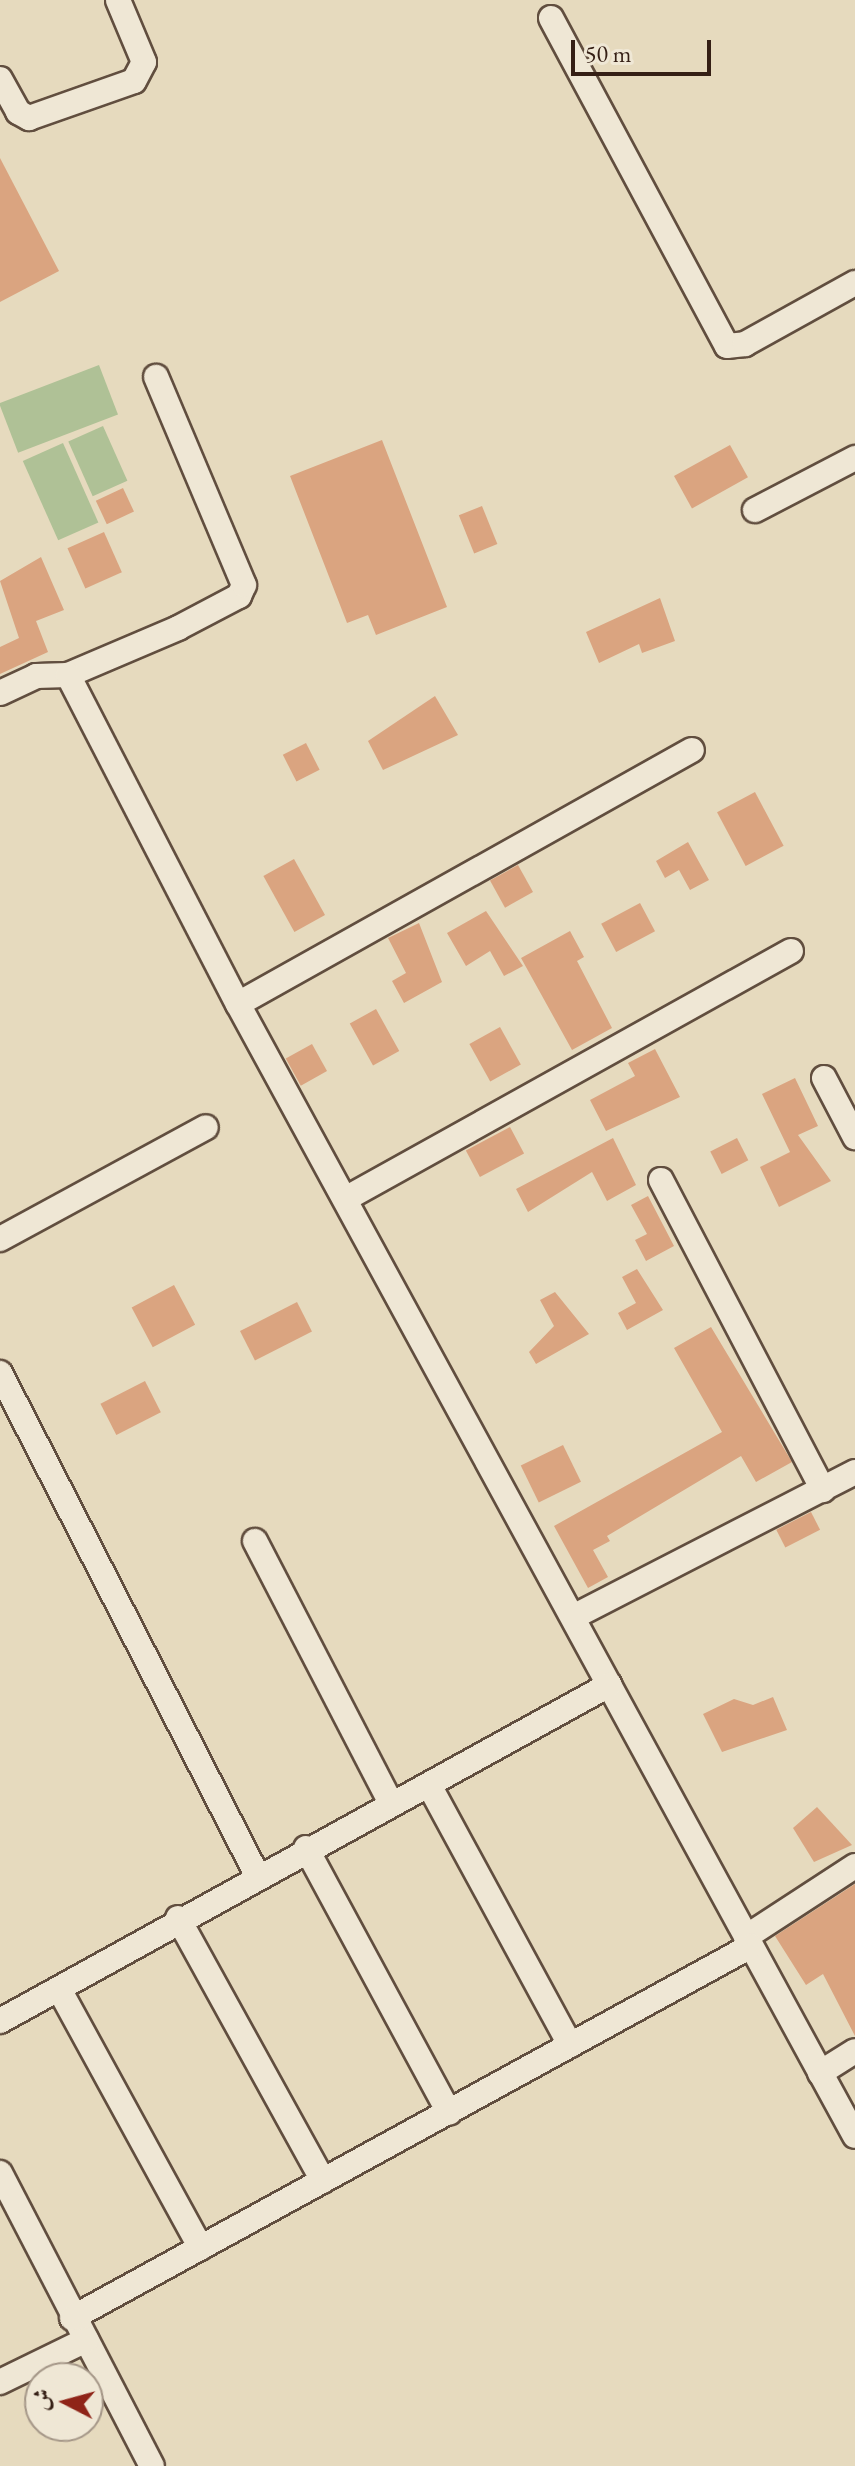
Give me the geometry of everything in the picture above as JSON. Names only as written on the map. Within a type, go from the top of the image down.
[{"type":"street","points":[[0,79],[18,112],[29,118],[134,81],[144,62],[118,0]]},
{"type":"street","points":[[551,18],[727,346],[745,344],[855,283]]},
{"type":"street","points":[[0,693],[36,676],[68,675],[178,628],[239,596],[244,585],[156,377]]},
{"type":"street","points":[[755,510],[855,458]]},
{"type":"street","points":[[68,675],[238,1004],[575,1616],[609,1685],[855,2136]]},
{"type":"street","points":[[238,1004],[692,750]]},
{"type":"street","points":[[347,1198],[791,951]]},
{"type":"street","points":[[824,1078],[855,1137]]},
{"type":"street","points":[[0,1239],[206,1127]]},
{"type":"street","points":[[661,1180],[823,1490]]},
{"type":"street","points":[[0,1373],[257,1875]]},
{"type":"street","points":[[575,1616],[855,1472]]},
{"type":"street","points":[[255,1541],[390,1801]]},
{"type":"street","points":[[0,2021],[390,1801],[429,1785],[609,1685]]},
{"type":"street","points":[[429,1785],[570,2045]]},
{"type":"street","points":[[306,1848],[449,2113]]},
{"type":"street","points":[[72,2318],[449,2113],[749,1942],[855,1866]]},
{"type":"street","points":[[178,1918],[323,2181]]},
{"type":"street","points":[[59,1989],[201,2248]]},
{"type":"street","points":[[820,2073],[855,2051]]},
{"type":"street","points":[[0,2173],[6,2199],[86,2340],[152,2466]]},
{"type":"street","points":[[0,2382],[86,2340]]},
{"type":"green space","points":[[99,365],[118,414],[18,453],[0,403]]},
{"type":"green space","points":[[103,426],[127,481],[93,496],[68,441]]},
{"type":"green space","points":[[63,443],[98,522],[58,540],[23,461]]},
{"type":"building","points":[[0,158],[59,271],[0,302]]},
{"type":"building","points":[[382,440],[447,607],[376,635],[368,615],[347,623],[290,476]]},
{"type":"building","points":[[730,445],[748,477],[692,508],[674,476]]},
{"type":"building","points":[[123,488],[134,512],[107,524],[96,501]]},
{"type":"building","points":[[482,506],[497,544],[474,553],[459,515]]},
{"type":"building","points":[[104,532],[122,572],[85,588],[67,548]]},
{"type":"building","points":[[41,557],[64,610],[36,621],[48,652],[0,674],[0,647],[19,638],[0,581]]},
{"type":"building","points":[[660,598],[675,641],[642,653],[639,644],[599,663],[586,632]]},
{"type":"building","points":[[435,696],[458,735],[383,770],[368,741]]},
{"type":"building","points":[[306,743],[320,770],[296,782],[283,755]]},
{"type":"building","points":[[755,792],[784,846],[746,866],[717,812]]},
{"type":"building","points":[[688,842],[709,880],[690,890],[679,870],[665,878],[656,861]]},
{"type":"building","points":[[294,859],[325,915],[294,932],[263,876]]},
{"type":"building","points":[[518,865],[533,892],[505,908],[490,881]]},
{"type":"building","points":[[640,903],[655,931],[616,952],[601,924]]},
{"type":"building","points":[[486,911],[523,966],[504,976],[490,951],[466,966],[447,933]]},
{"type":"building","points":[[419,923],[442,982],[404,1003],[392,981],[406,973],[388,938]]},
{"type":"building","points":[[570,931],[584,957],[577,961],[612,1028],[572,1050],[521,958]]},
{"type":"building","points":[[376,1009],[399,1051],[373,1066],[350,1024]]},
{"type":"building","points":[[500,1027],[521,1065],[490,1082],[469,1044]]},
{"type":"building","points":[[312,1044],[327,1071],[301,1086],[286,1059]]},
{"type":"building","points":[[655,1049],[680,1097],[606,1131],[590,1100],[635,1076],[628,1063]]},
{"type":"building","points":[[795,1078],[818,1126],[798,1135],[831,1181],[779,1207],[760,1167],[790,1152],[762,1094]]},
{"type":"building","points":[[510,1127],[524,1153],[480,1177],[466,1150]]},
{"type":"building","points":[[613,1138],[636,1185],[607,1201],[592,1172],[528,1212],[516,1189]]},
{"type":"building","points":[[737,1138],[748,1160],[722,1174],[710,1152]]},
{"type":"building","points":[[648,1196],[674,1246],[646,1261],[635,1240],[647,1234],[631,1205]]},
{"type":"building","points":[[637,1269],[663,1310],[627,1330],[618,1313],[636,1303],[622,1277]]},
{"type":"building","points":[[174,1285],[195,1325],[153,1347],[132,1308]]},
{"type":"building","points":[[555,1292],[589,1334],[536,1364],[529,1352],[554,1326],[540,1300]]},
{"type":"building","points":[[297,1302],[312,1331],[255,1360],[240,1331]]},
{"type":"building","points":[[711,1327],[792,1462],[756,1482],[741,1456],[607,1536],[610,1541],[593,1550],[608,1577],[588,1588],[554,1526],[722,1432],[674,1348]]},
{"type":"building","points":[[145,1381],[161,1412],[116,1435],[100,1404]]},
{"type":"building","points":[[563,1445],[581,1482],[539,1502],[521,1466]]},
{"type":"building","points":[[811,1512],[820,1530],[785,1548],[776,1530]]},
{"type":"building","points":[[773,1697],[787,1730],[722,1752],[703,1714],[734,1699],[753,1705]]},
{"type":"building","points":[[817,1807],[852,1845],[814,1862],[793,1828]]},
{"type":"building","points":[[855,1884],[855,2036],[823,1974],[806,1985],[775,1936]]}]
